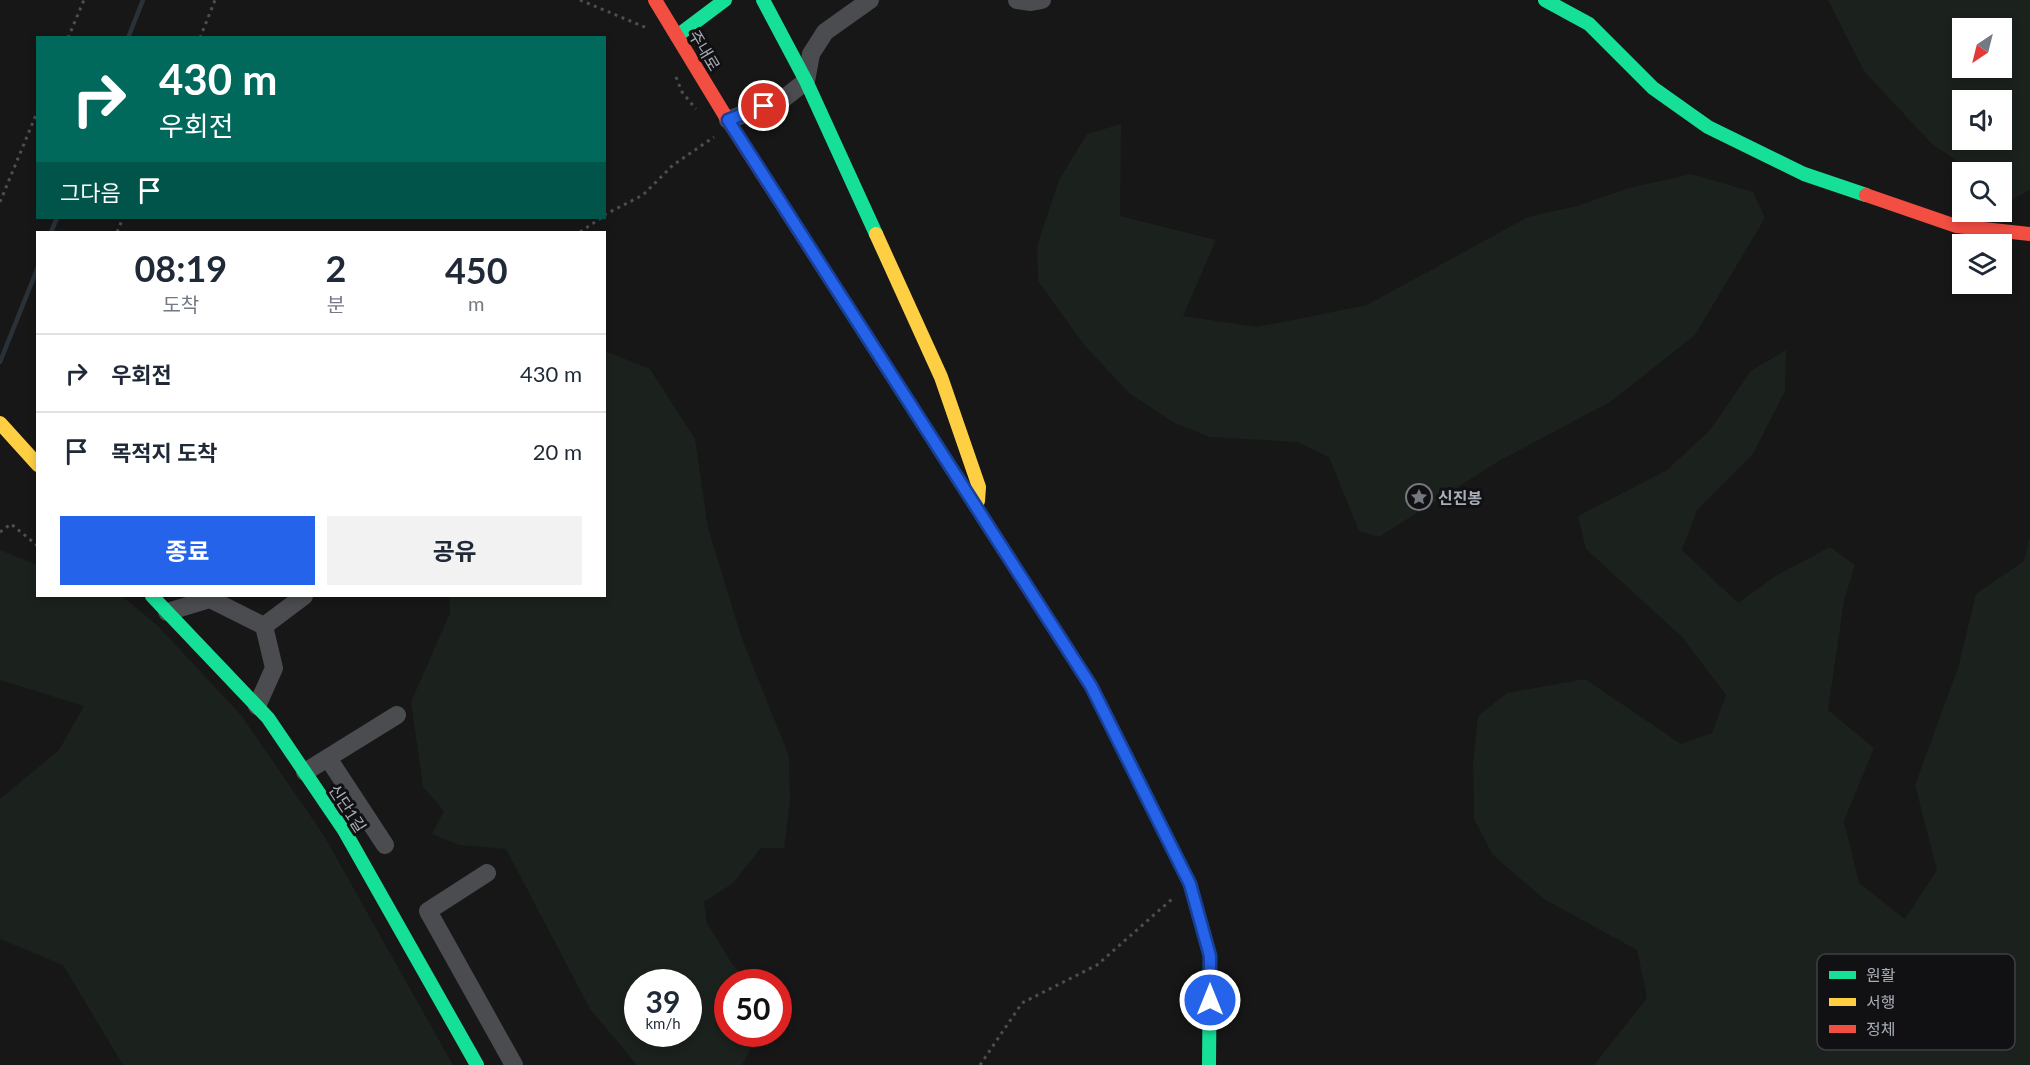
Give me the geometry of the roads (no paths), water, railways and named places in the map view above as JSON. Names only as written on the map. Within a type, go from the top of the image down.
[{"type":"street","name":"주내로","points":[[655,0],[730,124],[1091,686],[1190,884],[1210,956],[1209,1065]]},
{"type":"street","points":[[676,36],[724,0]]},
{"type":"street","points":[[763,0],[806,81],[941,377],[979,487],[978,510]]},
{"type":"street","points":[[730,124],[782,100],[806,81],[811,54],[825,32],[870,0]]},
{"type":"street","points":[[1017,0],[1032,2],[1041,0]]},
{"type":"street","points":[[1545,0],[1589,24],[1653,88],[1708,127],[1804,174],[1956,226],[2030,234]]},
{"type":"street","points":[[0,423],[36,463]]},
{"type":"street","name":"신단1길","points":[[154,597],[268,718],[344,830],[477,1065]]},
{"type":"street","points":[[264,626],[303,597]]},
{"type":"street","points":[[167,612],[210,599],[264,626]]},
{"type":"street","points":[[257,706],[274,668],[264,626]]},
{"type":"street","points":[[305,772],[397,715]]},
{"type":"street","points":[[328,758],[385,845]]},
{"type":"street","points":[[487,873],[428,911],[514,1065]]},
{"type":"street","points":[[429,981],[458,965]]},
{"type":"waterway","points":[[129,36],[143,0]]},
{"type":"waterway","points":[[51,231],[57,219]]},
{"type":"waterway","points":[[0,362],[36,272]]},
{"type":"place","name":"신진봉","points":[[1419,497]]}]
